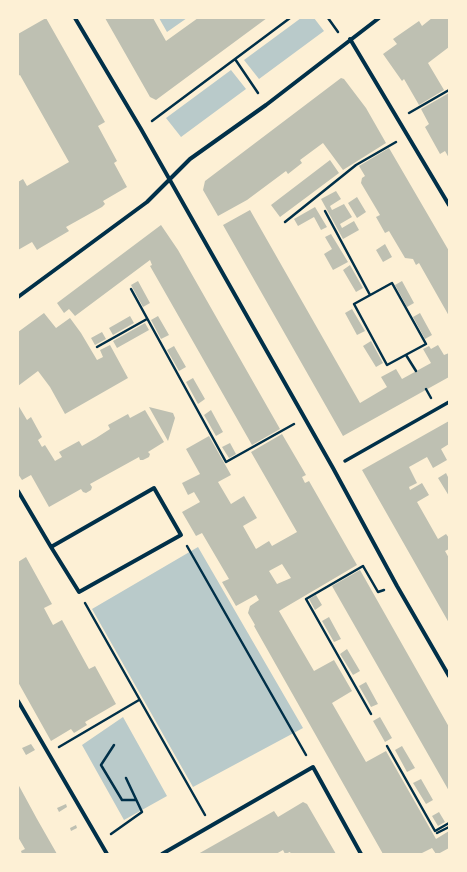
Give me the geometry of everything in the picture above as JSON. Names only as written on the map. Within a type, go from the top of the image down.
[{"type":"street","points":[[76,18],[305,418],[397,586],[449,676]]},
{"type":"street","points":[[18,297],[147,202],[190,159],[266,105],[379,18]]},
{"type":"street","points":[[350,39],[449,205]]},
{"type":"street","points":[[345,461],[449,402]]},
{"type":"street","points":[[18,491],[51,547],[78,592],[181,535],[154,488],[51,547]]},
{"type":"street","points":[[18,701],[107,854]]},
{"type":"street","points":[[162,854],[313,767],[361,854]]},
{"type":"path","points":[[141,130],[290,18]]},
{"type":"path","points":[[328,18],[346,42]]},
{"type":"path","points":[[235,59],[266,105]]},
{"type":"path","points":[[398,119],[449,90]]},
{"type":"path","points":[[285,222],[356,165],[408,135]]},
{"type":"path","points":[[325,211],[370,296]]},
{"type":"path","points":[[392,283],[426,344],[406,355],[387,365],[354,304],[392,283]]},
{"type":"path","points":[[131,289],[226,462],[305,418]]},
{"type":"path","points":[[97,347],[147,319]]},
{"type":"path","points":[[406,355],[416,372]]},
{"type":"path","points":[[181,535],[313,767]]},
{"type":"path","points":[[371,714],[306,599],[363,566],[378,592],[397,586]]},
{"type":"path","points":[[78,592],[211,826]]},
{"type":"path","points":[[48,753],[139,700]]},
{"type":"path","points":[[114,745],[101,765],[122,800],[136,800]]},
{"type":"path","points":[[387,746],[435,831],[449,823]]},
{"type":"path","points":[[106,837],[142,812],[126,778]]},
{"type":"path","points":[[438,833],[449,827]]},
{"type":"shaded area","points":[[159,18],[187,18],[167,32]]},
{"type":"shaded area","points":[[301,18],[314,18],[324,31],[259,79],[244,60]]},
{"type":"shaded area","points":[[231,70],[246,89],[181,137],[166,118]]},
{"type":"shaded area","points":[[198,547],[303,728],[193,787],[92,609]]},
{"type":"shaded area","points":[[123,717],[167,796],[124,820],[82,745]]},
{"type":"building","points":[[46,18],[105,122],[98,126],[117,161],[114,163],[127,187],[103,201],[105,204],[102,207],[66,227],[69,231],[37,250],[32,242],[18,250],[18,182],[23,179],[27,186],[69,162],[20,75],[18,76],[18,34]]},
{"type":"building","points":[[105,18],[153,18],[166,41],[198,18],[267,18],[156,100],[150,97]]},
{"type":"building","points":[[432,18],[449,18],[449,47],[428,63],[444,90],[419,105],[404,79],[402,81],[383,54],[397,44],[393,39],[419,21],[422,26]]},
{"type":"building","points":[[341,78],[344,79],[366,108],[386,143],[343,170],[323,143],[300,160],[302,163],[288,174],[286,171],[247,200],[218,216],[203,190],[205,181]]},
{"type":"building","points":[[449,93],[449,158],[445,151],[440,154],[425,127],[429,124],[421,109]]},
{"type":"building","points":[[389,148],[449,251],[449,316],[419,263],[416,265],[413,259],[405,258],[389,231],[385,233],[376,217],[380,215],[361,183],[362,178],[365,176],[359,166]]},
{"type":"building","points":[[330,160],[339,173],[280,217],[271,205]]},
{"type":"building","points":[[336,191],[341,199],[330,206],[332,210],[344,204],[352,217],[340,224],[342,228],[354,221],[359,230],[343,239],[321,199]]},
{"type":"building","points":[[357,197],[366,212],[357,218],[348,203]]},
{"type":"building","points":[[315,207],[327,227],[321,230],[314,217],[298,226],[294,219]]},
{"type":"building","points":[[250,210],[360,403],[387,387],[381,377],[396,369],[402,379],[431,363],[423,349],[429,346],[431,349],[438,345],[444,355],[449,353],[449,377],[343,436],[223,225]]},
{"type":"building","points":[[161,225],[178,250],[280,429],[252,445],[150,266],[152,265],[150,260],[75,316],[69,309],[64,313],[57,303]]},
{"type":"building","points":[[331,234],[348,262],[333,270],[324,254],[332,249],[325,237]]},
{"type":"building","points":[[385,244],[392,257],[383,262],[376,250]]},
{"type":"building","points":[[350,265],[363,288],[356,292],[343,270]]},
{"type":"building","points":[[138,281],[150,303],[143,307],[131,285]]},
{"type":"building","points":[[402,281],[414,303],[407,307],[395,285]]},
{"type":"building","points":[[352,309],[365,331],[357,335],[345,313]]},
{"type":"building","points":[[44,313],[56,328],[70,318],[97,360],[103,357],[100,350],[110,345],[128,378],[65,414],[50,387],[38,371],[18,386],[18,332]]},
{"type":"building","points":[[420,313],[432,335],[425,339],[413,317]]},
{"type":"building","points":[[130,316],[134,323],[113,335],[109,328]]},
{"type":"building","points":[[158,316],[169,335],[161,339],[151,320]]},
{"type":"building","points":[[145,323],[149,330],[117,348],[113,341]]},
{"type":"building","points":[[102,332],[106,339],[95,345],[91,338]]},
{"type":"building","points":[[371,341],[383,363],[376,367],[363,346]]},
{"type":"building","points":[[174,346],[186,367],[179,371],[167,350]]},
{"type":"building","points":[[193,378],[205,399],[198,404],[186,382]]},
{"type":"building","points":[[18,405],[27,420],[31,417],[42,437],[38,440],[42,447],[45,445],[55,461],[62,457],[59,452],[79,441],[82,446],[110,429],[108,425],[128,414],[130,418],[145,410],[164,442],[148,452],[150,454],[149,457],[140,460],[139,457],[90,484],[92,487],[91,490],[86,493],[81,489],[49,507],[31,475],[22,480],[18,474]]},
{"type":"building","points":[[149,407],[173,413],[175,418],[168,441]]},
{"type":"building","points":[[211,410],[223,432],[216,436],[204,415]]},
{"type":"building","points":[[449,421],[449,444],[441,449],[447,460],[433,468],[427,457],[409,467],[417,483],[409,487],[410,490],[422,483],[429,495],[417,502],[438,539],[446,534],[449,538],[449,549],[445,551],[449,558],[449,623],[362,470]]},
{"type":"building","points":[[282,434],[306,475],[302,477],[305,483],[309,481],[357,565],[279,611],[314,671],[334,660],[352,691],[332,703],[366,762],[386,751],[436,839],[449,831],[449,848],[438,854],[436,854],[432,848],[420,854],[383,854],[254,626],[255,625],[248,613],[250,606],[259,600],[256,595],[236,606],[222,582],[229,579],[202,533],[196,536],[182,512],[200,502],[194,492],[188,495],[182,483],[200,474],[186,449],[209,436],[231,475],[218,482],[231,504],[244,496],[257,518],[243,526],[256,549],[269,541],[272,546],[297,532],[251,452]],"holes":[[[282,564],[291,578],[277,584],[269,571]]]},
{"type":"building","points":[[230,443],[236,454],[229,458],[222,447]]},
{"type":"building","points":[[446,473],[449,479],[449,496],[438,478]]},
{"type":"building","points":[[26,557],[52,604],[44,608],[53,625],[62,620],[89,669],[95,666],[116,704],[85,722],[87,725],[74,733],[71,729],[51,741],[18,682],[18,562]]},
{"type":"building","points":[[360,570],[449,727],[449,791],[332,586]]},
{"type":"building","points":[[316,595],[322,605],[315,610],[309,599]]},
{"type":"building","points":[[329,617],[341,639],[334,642],[322,621]]},
{"type":"building","points":[[347,649],[360,671],[353,675],[340,654]]},
{"type":"building","points":[[366,682],[378,704],[371,707],[359,686]]},
{"type":"building","points":[[380,717],[392,738],[385,742],[373,721]]},
{"type":"building","points":[[31,744],[35,750],[26,755],[22,748]]},
{"type":"building","points":[[402,746],[415,768],[407,772],[395,750]]},
{"type":"building","points":[[421,779],[433,800],[426,804],[413,783]]},
{"type":"building","points":[[18,784],[57,854],[22,854],[21,851],[25,849],[18,837]]},
{"type":"building","points":[[303,802],[307,804],[336,854],[291,854],[290,852],[285,854],[283,850],[276,854],[198,854],[274,811],[278,817]]},
{"type":"building","points":[[66,804],[67,807],[59,812],[57,808]]},
{"type":"building","points":[[439,812],[445,822],[438,826],[432,816]]},
{"type":"building","points":[[76,825],[77,828],[71,831],[70,828]]}]
